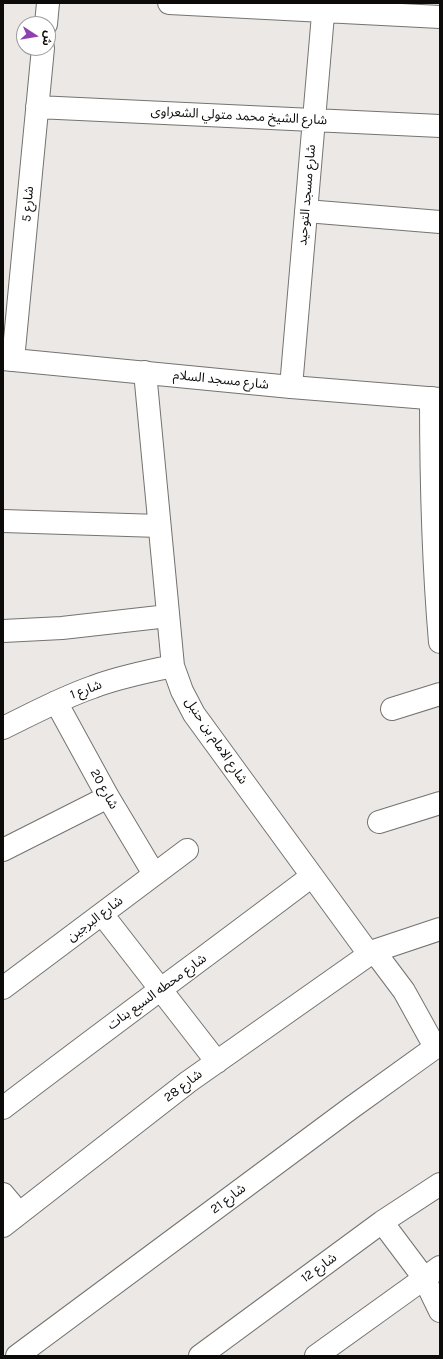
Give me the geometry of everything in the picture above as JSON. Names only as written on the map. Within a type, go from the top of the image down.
[{"type":"street","points":[[47,16],[48,3]]},
{"type":"street","points":[[169,3],[324,7],[440,17]]},
{"type":"street","name":"شارع مسجد التوحيد","points":[[291,387],[324,7]]},
{"type":"street","name":"شارع 5","points":[[8,359],[38,107],[42,56]]},
{"type":"street","name":"شارع الشيخ محمد متولي الشعراوى","points":[[38,107],[440,126]]},
{"type":"street","points":[[306,211],[440,222]]},
{"type":"street","name":"شارع مسجد السلام","points":[[8,359],[291,387],[435,398]]},
{"type":"street","name":"شارع الامام بن حنبل","points":[[145,372],[173,666],[182,690],[194,714],[312,876],[371,953],[404,991],[438,1045]]},
{"type":"street","points":[[435,398],[431,496],[440,642]]},
{"type":"street","points":[[3,521],[160,526]]},
{"type":"street","points":[[3,631],[62,628],[168,616]]},
{"type":"street","name":"شارع 1","points":[[3,728],[56,702],[94,686],[173,666]]},
{"type":"street","points":[[392,709],[440,694]]},
{"type":"street","name":"شارع 20","points":[[56,702],[108,797],[154,874]]},
{"type":"street","points":[[3,850],[108,797]]},
{"type":"street","points":[[379,822],[440,803]]},
{"type":"street","name":"شارع البرجين","points":[[3,988],[187,850]]},
{"type":"street","name":"شارع محطه السبع بنات","points":[[3,1108],[312,876]]},
{"type":"street","points":[[102,914],[217,1062]]},
{"type":"street","name":"شارع 28","points":[[11,1220],[217,1062],[371,953],[440,929]]},
{"type":"street","name":"شارع 21","points":[[17,1356],[438,1045]]},
{"type":"street","name":"شارع 12","points":[[200,1356],[382,1222],[440,1184]]},
{"type":"street","points":[[3,1194],[11,1220]]},
{"type":"street","points":[[382,1222],[432,1273],[440,1311]]},
{"type":"street","points":[[316,1356],[432,1273]]}]
